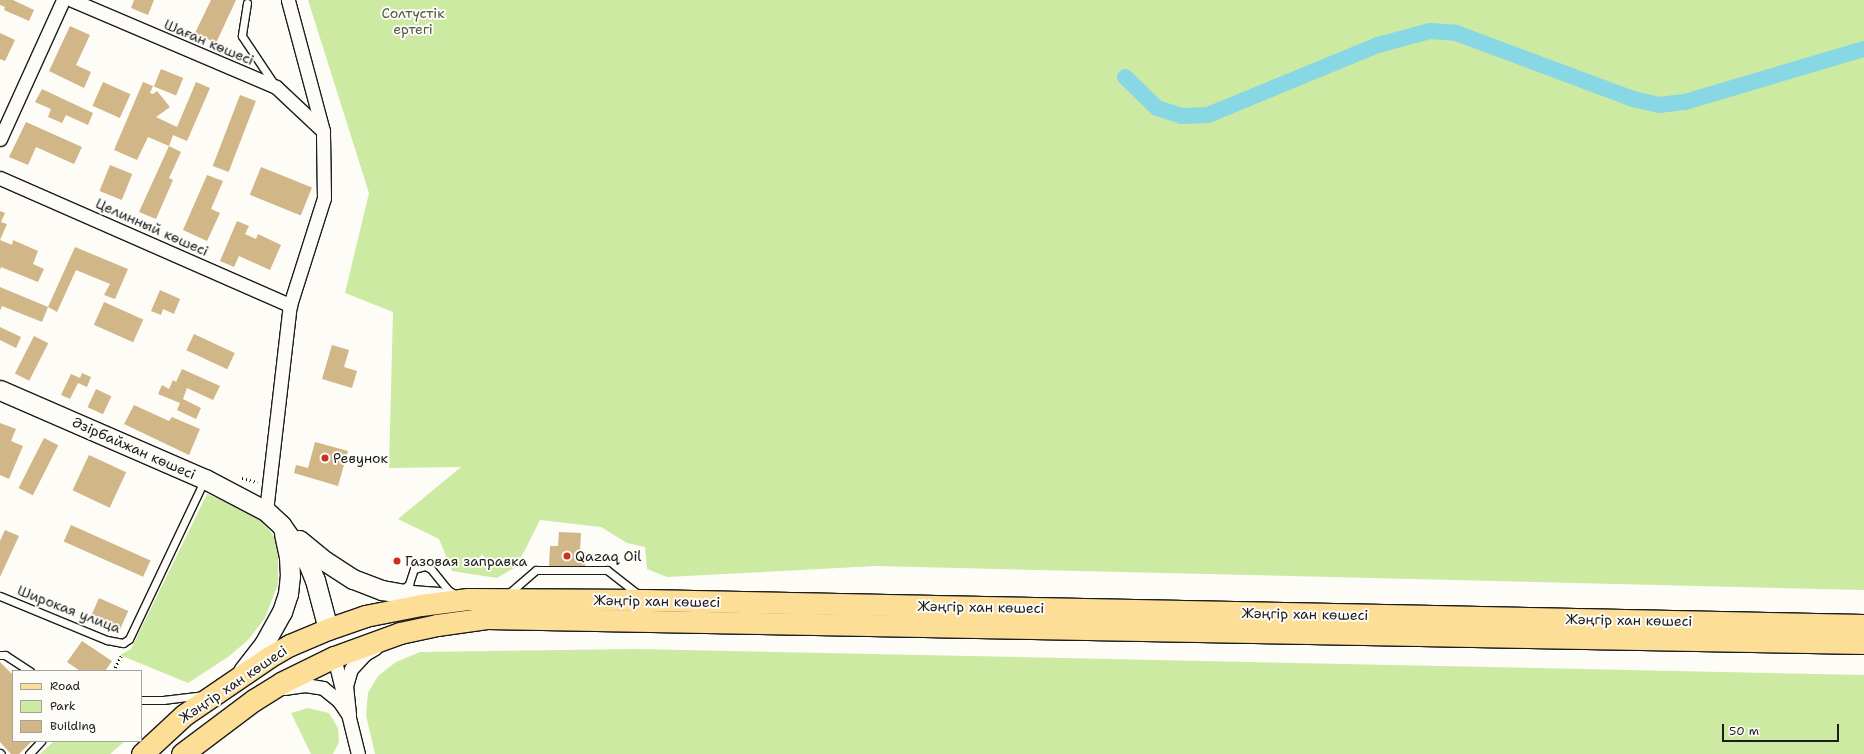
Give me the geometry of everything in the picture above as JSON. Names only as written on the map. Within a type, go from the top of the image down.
[{"type":"main road","name":"Әзірбайжан көшесі","points":[[0,390],[205,479],[266,511],[281,525]]},
{"type":"main road","points":[[281,525],[325,561],[353,579],[390,591],[411,595],[468,599]]},
{"type":"main road","points":[[281,525],[308,563],[315,580],[334,657]]},
{"type":"main road","points":[[230,683],[264,644],[282,612],[288,594],[290,576],[289,557],[281,525]]},
{"type":"main road","name":"Жәңгір хан көшесі","points":[[142,754],[184,715],[269,657],[328,629],[365,616],[420,605],[468,599],[501,601],[646,600],[1864,625]]},
{"type":"main road","name":"Жәңгір хан көшесі","points":[[182,754],[254,700],[281,683],[334,657],[400,633],[437,625],[487,618],[1864,643]]},
{"type":"street","points":[[0,139],[63,0]]},
{"type":"street","name":"Шаған көшесі","points":[[72,0],[276,87],[323,131]]},
{"type":"street","points":[[266,511],[290,305],[324,198],[323,131],[288,0]]},
{"type":"street","name":"Целинный көшесі","points":[[0,178],[290,305]]},
{"type":"street","points":[[349,716],[346,686],[351,669],[365,654],[400,633]]},
{"type":"street","points":[[334,657],[358,754]]},
{"type":"street","points":[[254,700],[284,688],[305,684],[324,688],[339,701],[349,716]]},
{"type":"lane","points":[[247,3],[242,36],[276,87]]},
{"type":"lane","name":"Широкая улица","points":[[0,596],[107,640],[122,643],[128,640],[205,479]]},
{"type":"lane","points":[[390,591],[405,589],[409,584],[414,569],[425,566],[431,569],[448,590],[457,596],[468,599]]},
{"type":"lane","points":[[501,601],[536,570],[607,570],[646,600]]},
{"type":"lane","points":[[0,655],[5,655],[28,670]]},
{"type":"lane","points":[[142,700],[195,697],[230,683]]},
{"type":"lane","points":[[29,754],[40,742]]},
{"type":"green space","name":"Солтүстік ертегі","points":[[308,0],[1864,0],[1864,590],[876,566],[667,577],[647,569],[645,547],[627,543],[601,527],[540,520],[514,568],[497,578],[452,571],[439,539],[398,519],[461,467],[389,468],[393,312],[345,293],[369,193]]},
{"type":"green space","points":[[207,494],[248,511],[263,522],[275,538],[278,555],[278,584],[265,618],[248,640],[228,657],[188,683],[120,655],[131,649]]},
{"type":"green space","points":[[636,649],[1864,675],[1864,754],[375,754],[366,715],[368,693],[378,676],[396,662],[420,652]]},
{"type":"green space","points":[[308,708],[329,713],[338,728],[339,742],[333,754],[311,754],[291,713]]},
{"type":"green space","points":[[53,742],[124,742],[110,754],[40,754]]},
{"type":"building","points":[[0,0],[13,0],[34,10],[29,21],[4,10],[5,7],[0,5]]},
{"type":"building","points":[[134,0],[154,0],[148,15],[131,8]]},
{"type":"building","points":[[211,0],[236,0],[216,43],[195,33]]},
{"type":"building","points":[[70,26],[90,35],[76,65],[91,72],[84,88],[49,71]]},
{"type":"building","points":[[0,33],[15,40],[5,61],[0,59]]},
{"type":"building","points":[[161,69],[183,78],[176,96],[154,87]]},
{"type":"building","points":[[103,82],[130,94],[120,118],[92,106]]},
{"type":"building","points":[[143,82],[153,86],[150,93],[153,94],[157,91],[170,107],[156,117],[177,127],[196,82],[210,88],[187,141],[173,135],[169,146],[148,137],[137,160],[114,150]]},
{"type":"building","points":[[42,89],[93,113],[88,125],[66,115],[62,123],[48,117],[51,109],[35,102]]},
{"type":"building","points":[[240,95],[256,101],[229,172],[213,166]]},
{"type":"building","points":[[26,122],[82,147],[74,164],[36,147],[28,165],[9,157]]},
{"type":"building","points":[[169,146],[181,152],[169,178],[173,180],[156,219],[139,212]]},
{"type":"building","points":[[110,165],[132,174],[122,200],[100,191]]},
{"type":"building","points":[[261,167],[312,188],[301,215],[250,195]]},
{"type":"building","points":[[207,175],[223,181],[211,209],[220,213],[207,241],[183,230]]},
{"type":"building","points":[[0,211],[5,213],[1,222],[7,224],[0,240]]},
{"type":"building","points":[[237,221],[249,226],[245,234],[256,239],[258,234],[281,245],[270,270],[239,256],[234,267],[220,261]]},
{"type":"building","points":[[0,240],[12,245],[13,240],[38,251],[33,264],[44,269],[38,282],[1,267],[0,270]]},
{"type":"building","points":[[75,247],[128,269],[115,299],[104,295],[110,284],[76,270],[57,312],[48,307]]},
{"type":"building","points":[[0,287],[48,307],[42,322],[2,306],[0,311]]},
{"type":"building","points":[[160,290],[180,299],[174,314],[163,309],[161,315],[151,311]]},
{"type":"building","points":[[104,302],[143,319],[133,342],[94,325]]},
{"type":"building","points":[[0,327],[21,337],[16,348],[0,340]]},
{"type":"building","points":[[194,334],[235,353],[227,369],[186,350]]},
{"type":"building","points":[[34,336],[48,343],[29,381],[15,373]]},
{"type":"building","points":[[332,345],[349,350],[344,367],[357,371],[352,388],[322,379]]},
{"type":"building","points":[[182,369],[220,386],[213,400],[187,388],[183,399],[201,408],[196,419],[177,410],[180,403],[158,394],[162,385],[169,389],[173,380],[176,382]]},
{"type":"building","points":[[82,373],[91,377],[87,387],[78,383],[70,399],[61,395],[71,374],[80,378]]},
{"type":"building","points":[[96,389],[111,396],[103,414],[88,407]]},
{"type":"building","points":[[134,405],[169,421],[172,417],[200,429],[189,455],[124,424]]},
{"type":"building","points":[[0,423],[16,429],[11,441],[23,446],[9,479],[0,475]]},
{"type":"building","points":[[44,438],[58,445],[33,495],[19,488]]},
{"type":"building","points":[[315,442],[348,451],[338,486],[294,473],[296,465],[308,468]]},
{"type":"building","points":[[89,455],[126,472],[110,508],[73,490]]},
{"type":"building","points":[[71,525],[150,560],[143,577],[64,541]]},
{"type":"building","points":[[5,530],[19,536],[0,577],[0,541]]},
{"type":"building","points":[[559,532],[581,533],[580,552],[586,552],[585,569],[549,567],[550,546],[558,546]]},
{"type":"building","points":[[99,598],[128,611],[120,629],[91,616]]},
{"type":"building","points":[[82,641],[112,661],[106,670],[79,670],[67,662]]},
{"type":"building","points":[[0,662],[12,674],[12,742],[31,742],[19,754],[11,754],[0,742]]},
{"type":"waterway","points":[[1125,77],[1157,108],[1181,116],[1208,115],[1378,45],[1430,31],[1456,33],[1633,99],[1659,105],[1685,102],[1864,49]]},
{"type":"place","name":"Ревунок","points":[[325,458]]},
{"type":"place","name":"Qazaq Oil","points":[[567,556]]},
{"type":"place","name":"Газовая заправка","points":[[397,561]]}]
